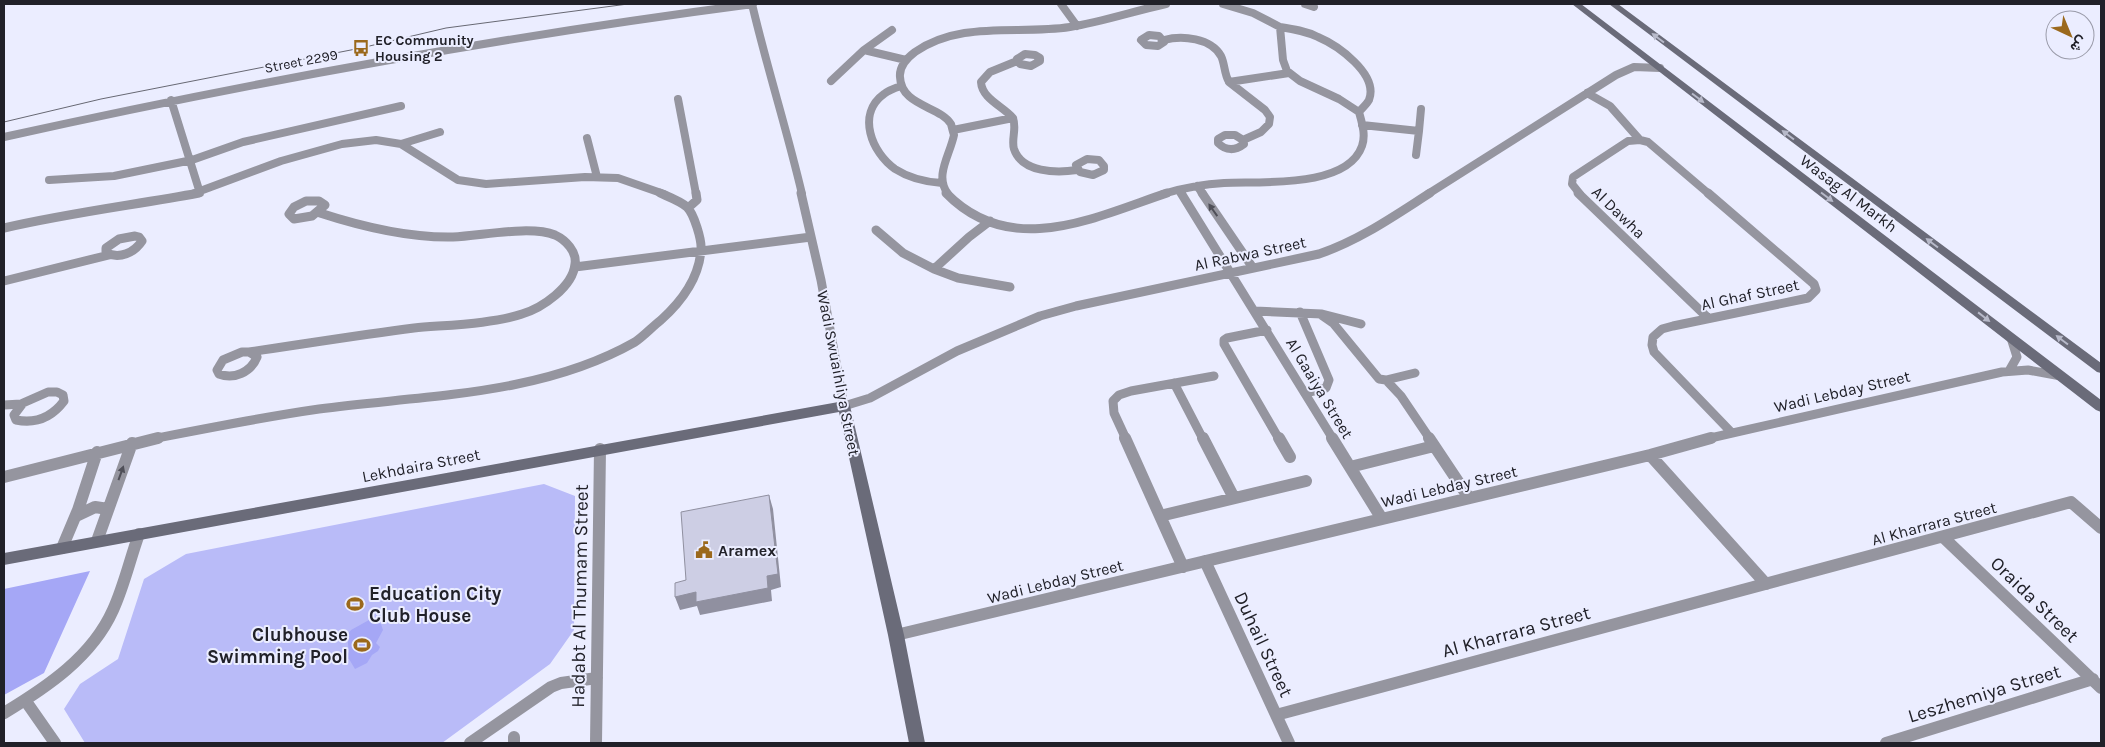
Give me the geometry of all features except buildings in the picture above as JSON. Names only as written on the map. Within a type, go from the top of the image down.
[{"type":"street","name":"Street 2299","points":[[4,137],[171,100],[456,45],[753,4]]},
{"type":"street","name":"Wadi Swuaihliya Street","points":[[753,4],[768,71],[794,161],[811,237],[844,406],[896,635],[918,743]]},
{"type":"street","points":[[1061,4],[1077,26]]},
{"type":"street","points":[[1166,4],[1077,26],[964,33],[931,42],[906,60],[900,72],[902,86],[914,100],[945,119],[953,130],[954,140],[943,165],[942,183],[947,194],[961,207],[990,221],[1007,226],[1032,229],[1059,227],[1178,190],[1197,186],[1298,180],[1328,173],[1354,159],[1362,146],[1365,137],[1359,112],[1288,73],[1229,82]]},
{"type":"street","points":[[1223,4],[1245,6],[1280,27],[1320,37],[1347,54],[1364,73],[1370,91],[1369,99],[1359,112]]},
{"type":"street","points":[[1305,4],[1314,7]]},
{"type":"street","name":"Wasag Al Markh","points":[[1576,4],[2101,407]]},
{"type":"street","name":"Wasag Al Markh","points":[[1613,4],[2101,369]]},
{"type":"street","points":[[1280,27],[1283,60],[1288,73]]},
{"type":"street","points":[[831,80],[864,50],[892,30]]},
{"type":"street","points":[[1164,40],[1170,38],[1189,39],[1212,48],[1220,54],[1224,74],[1229,82],[1237,90],[1265,108],[1269,113],[1269,125],[1264,130],[1243,140]]},
{"type":"street","points":[[864,50],[906,60]]},
{"type":"street","name":"Al Rabwa Street","points":[[844,406],[870,398],[957,351],[1040,316],[1085,304],[1319,254],[1342,246],[1361,237],[1616,75],[1634,67],[1644,56]]},
{"type":"street","points":[[1017,61],[998,66],[986,75],[982,82],[986,95],[1005,107],[1016,124],[1014,150],[1020,160],[1035,167],[1051,171],[1077,170]]},
{"type":"street","name":"Al Rabwa Street","points":[[1634,67],[1660,68]]},
{"type":"street","points":[[902,86],[886,92],[879,98],[870,118],[869,133],[872,144],[883,160],[905,174],[925,182],[942,183]]},
{"type":"street","points":[[1587,93],[1610,106],[1644,141]]},
{"type":"street","points":[[678,99],[696,200],[688,208]]},
{"type":"street","points":[[171,100],[183,141],[192,160],[200,193]]},
{"type":"street","points":[[49,180],[114,176],[192,160],[242,142],[401,106]]},
{"type":"street","points":[[1416,155],[1421,109]]},
{"type":"street","points":[[953,130],[1013,118]]},
{"type":"street","points":[[1362,125],[1419,131]]},
{"type":"street","points":[[401,144],[440,132]]},
{"type":"street","points":[[587,138],[597,177]]},
{"type":"street","points":[[4,228],[46,218],[118,208],[200,193],[281,161],[342,144],[376,140],[401,144],[458,180],[486,184],[597,177],[618,178],[640,185],[670,197],[688,208],[699,234],[701,249],[695,277],[675,307],[636,340],[578,368],[526,382],[450,394],[311,410],[246,420],[132,443],[4,476]]},
{"type":"street","name":"Al Dawha","points":[[1644,141],[1628,141],[1573,177],[1573,188],[1708,318]]},
{"type":"street","name":"Al Ghaf Street","points":[[1644,141],[1811,280],[1816,290],[1808,298],[1662,329],[1653,337],[1652,345],[1654,352],[1731,432]]},
{"type":"street","points":[[1197,186],[1252,268]]},
{"type":"street","name":"Al Gaaiya Street","points":[[1178,190],[1232,273],[1382,519]]},
{"type":"street","points":[[281,347],[257,360],[254,365],[243,373],[229,376],[219,374],[218,366],[234,354],[379,332],[524,314],[549,301],[566,284],[575,267],[576,259],[570,245],[552,234],[526,232],[451,237],[420,236],[347,222],[320,213]]},
{"type":"street","points":[[934,269],[969,236],[990,221]]},
{"type":"street","points":[[876,230],[903,253],[934,269],[958,278],[1010,287]]},
{"type":"street","points":[[575,267],[701,249],[811,237]]},
{"type":"street","points":[[1213,243],[1219,239],[1234,240]]},
{"type":"street","points":[[4,281],[107,253]]},
{"type":"street","points":[[1255,311],[1300,312],[1341,316],[1361,324]]},
{"type":"street","points":[[1300,312],[1329,380],[1326,388],[1305,393]]},
{"type":"street","points":[[1320,314],[1333,323],[1376,376],[1386,380],[1401,396],[1469,498]]},
{"type":"street","points":[[1267,330],[1227,338],[1224,340],[1224,344],[1290,457]]},
{"type":"street","points":[[2009,371],[2017,357],[2011,338]]},
{"type":"street","points":[[250,352],[257,357],[257,360]]},
{"type":"street","name":"Wadi Lebday Street","points":[[896,635],[1650,455],[1731,432],[2009,371],[2028,370],[2061,376]]},
{"type":"street","points":[[1386,380],[1415,373]]},
{"type":"street","points":[[1183,566],[1114,413],[1113,401],[1118,395],[1131,391],[1214,376]]},
{"type":"street","points":[[1174,383],[1234,498]]},
{"type":"street","points":[[4,410],[14,415],[16,420],[22,422],[42,419],[60,408],[64,401],[63,395],[57,392],[48,392],[33,396],[21,404],[14,415]]},
{"type":"street","points":[[4,406],[21,404]]},
{"type":"street","name":"Lekhdaira Street","points":[[4,559],[844,406]]},
{"type":"street","points":[[97,542],[132,443]]},
{"type":"street","points":[[1350,467],[1434,446]]},
{"type":"street","name":"Hadabt Al Thumam Street","points":[[596,743],[600,449]]},
{"type":"street","points":[[62,548],[76,516],[97,452]]},
{"type":"street","points":[[1650,455],[1766,584]]},
{"type":"street","points":[[1160,516],[1306,481]]},
{"type":"street","name":"Al Kharrara Street","points":[[1276,715],[2071,502],[2101,528]]},
{"type":"street","points":[[76,516],[90,508],[104,507],[108,510]]},
{"type":"street","points":[[4,713],[25,700],[74,662],[101,632],[110,616],[139,534]]},
{"type":"street","name":"Oraida Street","points":[[1943,537],[2097,684]]},
{"type":"street","name":"Duhail Street","points":[[1205,561],[1289,743]]},
{"type":"street","points":[[470,743],[551,687],[561,683],[597,678]]},
{"type":"street","name":"Leszhemiya Street","points":[[1886,743],[2097,684]]},
{"type":"street","points":[[25,700],[55,743]]},
{"type":"shaded area","name":"Education City Club House","points":[[544,484],[575,496],[574,630],[550,664],[442,743],[85,743],[64,709],[80,684],[118,659],[144,579],[186,554]]},
{"type":"shaded area","points":[[90,571],[44,673],[4,695],[4,589]]},
{"type":"shaded area","name":"Clubhouse Swimming Pool","points":[[369,620],[381,624],[383,630],[376,643],[380,647],[367,663],[355,669],[349,659],[344,658],[349,652],[347,635],[351,630]]},
{"type":"tram line","points":[[4,122],[101,99],[361,48],[446,28],[628,4]]},
{"type":"place","name":"EC Community Housing 2","points":[[361,48]]},
{"type":"place","name":"Aramex","points":[[704,550]]},
{"type":"place","name":"Education City Club House","points":[[355,604]]},
{"type":"place","name":"Clubhouse Swimming Pool","points":[[362,645]]}]
